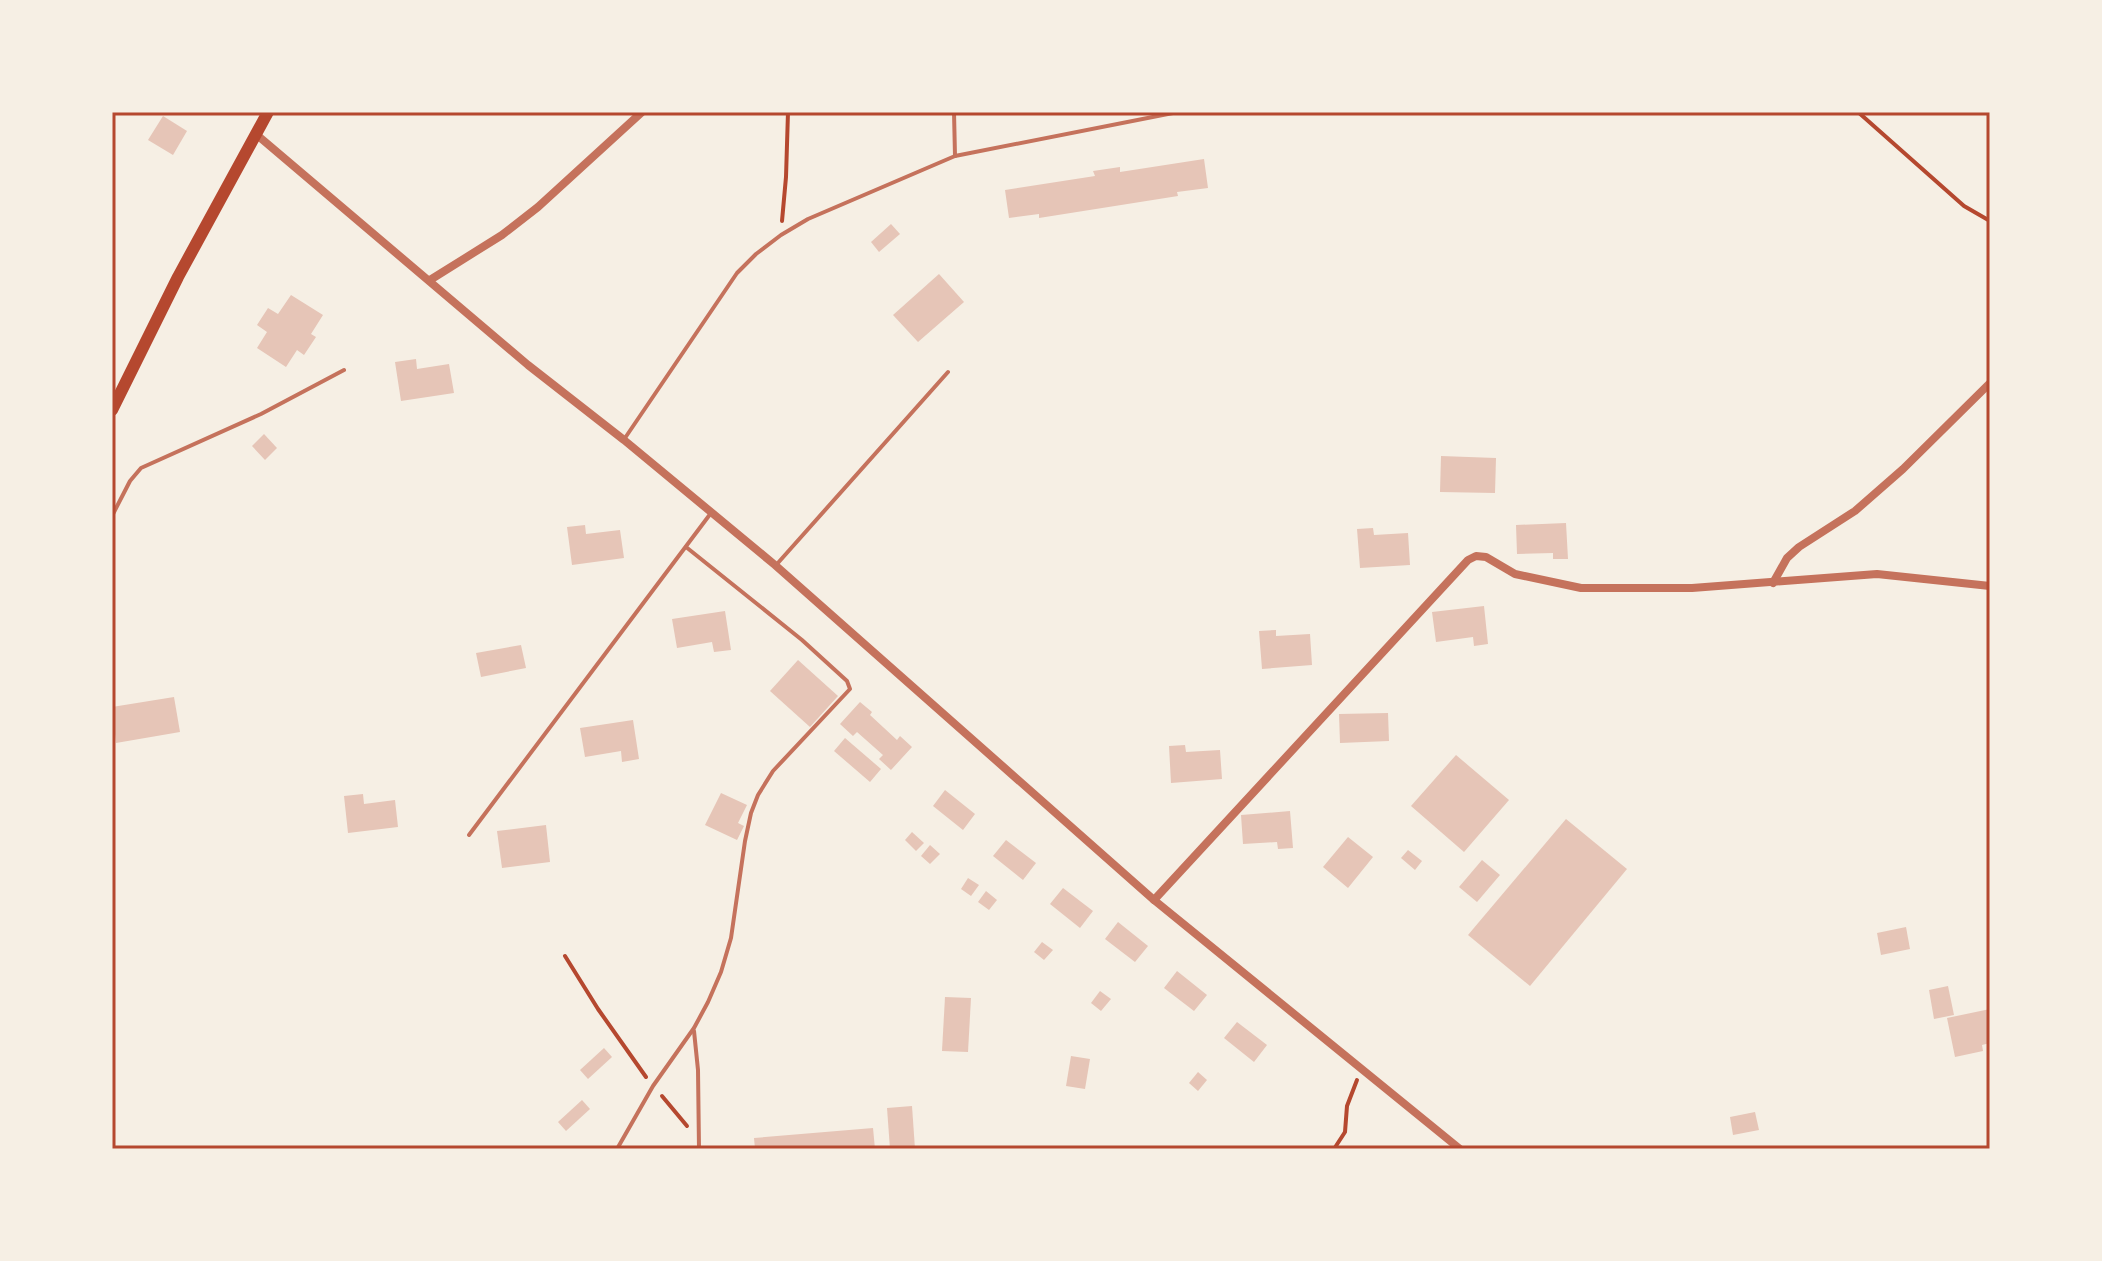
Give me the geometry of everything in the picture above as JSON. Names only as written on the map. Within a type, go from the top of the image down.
[{"type":"main road","points":[[112,410],[178,277],[268,112]]},
{"type":"street","points":[[430,280],[502,235],[538,207],[642,112]]},
{"type":"street","points":[[257,135],[528,365],[775,565],[1154,900],[1460,1149]]},
{"type":"street","points":[[1773,583],[1787,558],[1855,511],[1903,469],[1990,383]]},
{"type":"street","points":[[1154,900],[1468,560],[1476,556],[1486,557],[1515,574],[1581,588],[1692,588],[1877,574],[1990,586]]},
{"type":"lane","points":[[954,112],[955,156]]},
{"type":"lane","points":[[624,440],[737,273],[756,254],[808,219],[955,156],[1178,112]]},
{"type":"lane","points":[[112,516],[130,481],[141,468],[249,420],[344,370]]},
{"type":"lane","points":[[775,565],[948,372]]},
{"type":"lane","points":[[469,835],[711,513]]},
{"type":"lane","points":[[617,1149],[653,1086],[694,1028],[708,1002],[731,938],[745,841],[758,795],[773,771],[850,689],[847,681],[802,640],[686,547]]},
{"type":"lane","points":[[694,1028],[699,1149]]},
{"type":"path","points":[[781,235],[788,112]]},
{"type":"path","points":[[1858,112],[1964,206],[1990,221]]},
{"type":"path","points":[[565,956],[653,1086],[698,1139]]},
{"type":"path","points":[[1334,1149],[1345,1132],[1347,1106],[1361,1069]]},
{"type":"building","points":[[163,116],[187,131],[173,155],[148,140]]},
{"type":"building","points":[[1204,159],[1208,188],[1177,192],[1178,196],[1039,218],[1039,214],[1009,218],[1005,190],[1095,176],[1093,171],[1120,167],[1120,172]]},
{"type":"building","points":[[891,224],[900,234],[879,252],[871,242]]},
{"type":"building","points":[[939,274],[964,302],[918,342],[893,315]]},
{"type":"building","points":[[291,295],[323,315],[311,334],[316,337],[304,355],[297,350],[286,367],[257,348],[267,332],[257,325],[268,308],[278,314]]},
{"type":"building","points":[[416,359],[417,369],[449,364],[454,393],[401,401],[395,362]]},
{"type":"building","points":[[264,434],[277,448],[265,460],[252,446]]},
{"type":"building","points":[[1441,456],[1496,458],[1495,493],[1440,492]]},
{"type":"building","points":[[1566,523],[1568,559],[1553,559],[1553,553],[1517,554],[1516,525]]},
{"type":"building","points":[[585,525],[586,534],[620,530],[624,558],[572,565],[567,527]]},
{"type":"building","points":[[1373,528],[1374,535],[1408,533],[1410,565],[1360,568],[1357,529]]},
{"type":"building","points":[[1484,606],[1488,644],[1474,646],[1473,637],[1436,642],[1432,612]]},
{"type":"building","points":[[725,611],[731,650],[714,652],[712,642],[677,648],[672,619]]},
{"type":"building","points":[[1276,630],[1276,636],[1310,634],[1312,665],[1262,669],[1259,631]]},
{"type":"building","points":[[521,645],[526,668],[481,677],[476,653]]},
{"type":"building","points":[[798,660],[838,696],[810,727],[770,691]]},
{"type":"building","points":[[174,697],[180,732],[116,743],[112,707]]},
{"type":"building","points":[[860,702],[897,740],[900,736],[912,747],[891,770],[879,759],[883,755],[857,732],[853,736],[840,724]]},
{"type":"building","points":[[1388,713],[1389,741],[1340,743],[1339,714]]},
{"type":"building","points":[[633,720],[639,759],[622,762],[621,751],[585,757],[580,728]]},
{"type":"building","points":[[845,738],[881,769],[870,782],[834,751]]},
{"type":"building","points":[[1185,745],[1186,752],[1220,750],[1222,779],[1171,783],[1169,746]]},
{"type":"building","points":[[1456,755],[1509,800],[1464,852],[1411,806]]},
{"type":"building","points":[[945,790],[975,814],[963,830],[933,806]]},
{"type":"building","points":[[721,793],[747,805],[738,823],[744,826],[737,840],[705,825]]},
{"type":"building","points":[[363,794],[364,804],[395,800],[398,827],[348,833],[344,796]]},
{"type":"building","points":[[1290,811],[1293,848],[1278,849],[1277,842],[1243,844],[1241,815]]},
{"type":"building","points":[[1566,819],[1627,869],[1530,986],[1468,935]]},
{"type":"building","points":[[546,825],[550,862],[502,868],[497,831]]},
{"type":"building","points":[[912,832],[924,843],[916,851],[905,840]]},
{"type":"building","points":[[1348,837],[1373,857],[1348,888],[1323,867]]},
{"type":"building","points":[[1006,840],[1036,863],[1023,880],[993,856]]},
{"type":"building","points":[[930,845],[940,854],[930,864],[921,856]]},
{"type":"building","points":[[1408,850],[1422,861],[1415,870],[1401,858]]},
{"type":"building","points":[[1482,860],[1500,875],[1477,902],[1459,887]]},
{"type":"building","points":[[968,878],[979,885],[971,896],[961,889]]},
{"type":"building","points":[[1063,888],[1093,911],[1080,928],[1050,904]]},
{"type":"building","points":[[986,891],[997,900],[989,910],[978,902]]},
{"type":"building","points":[[1118,922],[1148,946],[1135,962],[1105,939]]},
{"type":"building","points":[[1906,927],[1910,949],[1881,955],[1877,933]]},
{"type":"building","points":[[1042,942],[1053,950],[1044,960],[1034,952]]},
{"type":"building","points":[[1177,971],[1207,995],[1194,1011],[1164,988]]},
{"type":"building","points":[[1948,986],[1954,1015],[1934,1019],[1929,990]]},
{"type":"building","points":[[1100,991],[1111,999],[1101,1011],[1091,1003]]},
{"type":"building","points":[[945,997],[971,998],[968,1052],[942,1051]]},
{"type":"building","points":[[1990,1009],[1990,1043],[1982,1045],[1983,1051],[1955,1057],[1947,1018]]},
{"type":"building","points":[[1237,1022],[1267,1045],[1254,1062],[1224,1038]]},
{"type":"building","points":[[604,1048],[612,1057],[588,1079],[580,1070]]},
{"type":"building","points":[[1071,1056],[1090,1059],[1085,1089],[1066,1086]]},
{"type":"building","points":[[1198,1072],[1207,1080],[1198,1091],[1189,1083]]},
{"type":"building","points":[[582,1100],[590,1109],[566,1131],[558,1122]]},
{"type":"building","points":[[912,1106],[915,1149],[890,1149],[887,1108]]},
{"type":"building","points":[[1755,1112],[1759,1130],[1733,1135],[1730,1117]]},
{"type":"building","points":[[873,1128],[875,1149],[755,1149],[754,1138]]}]
